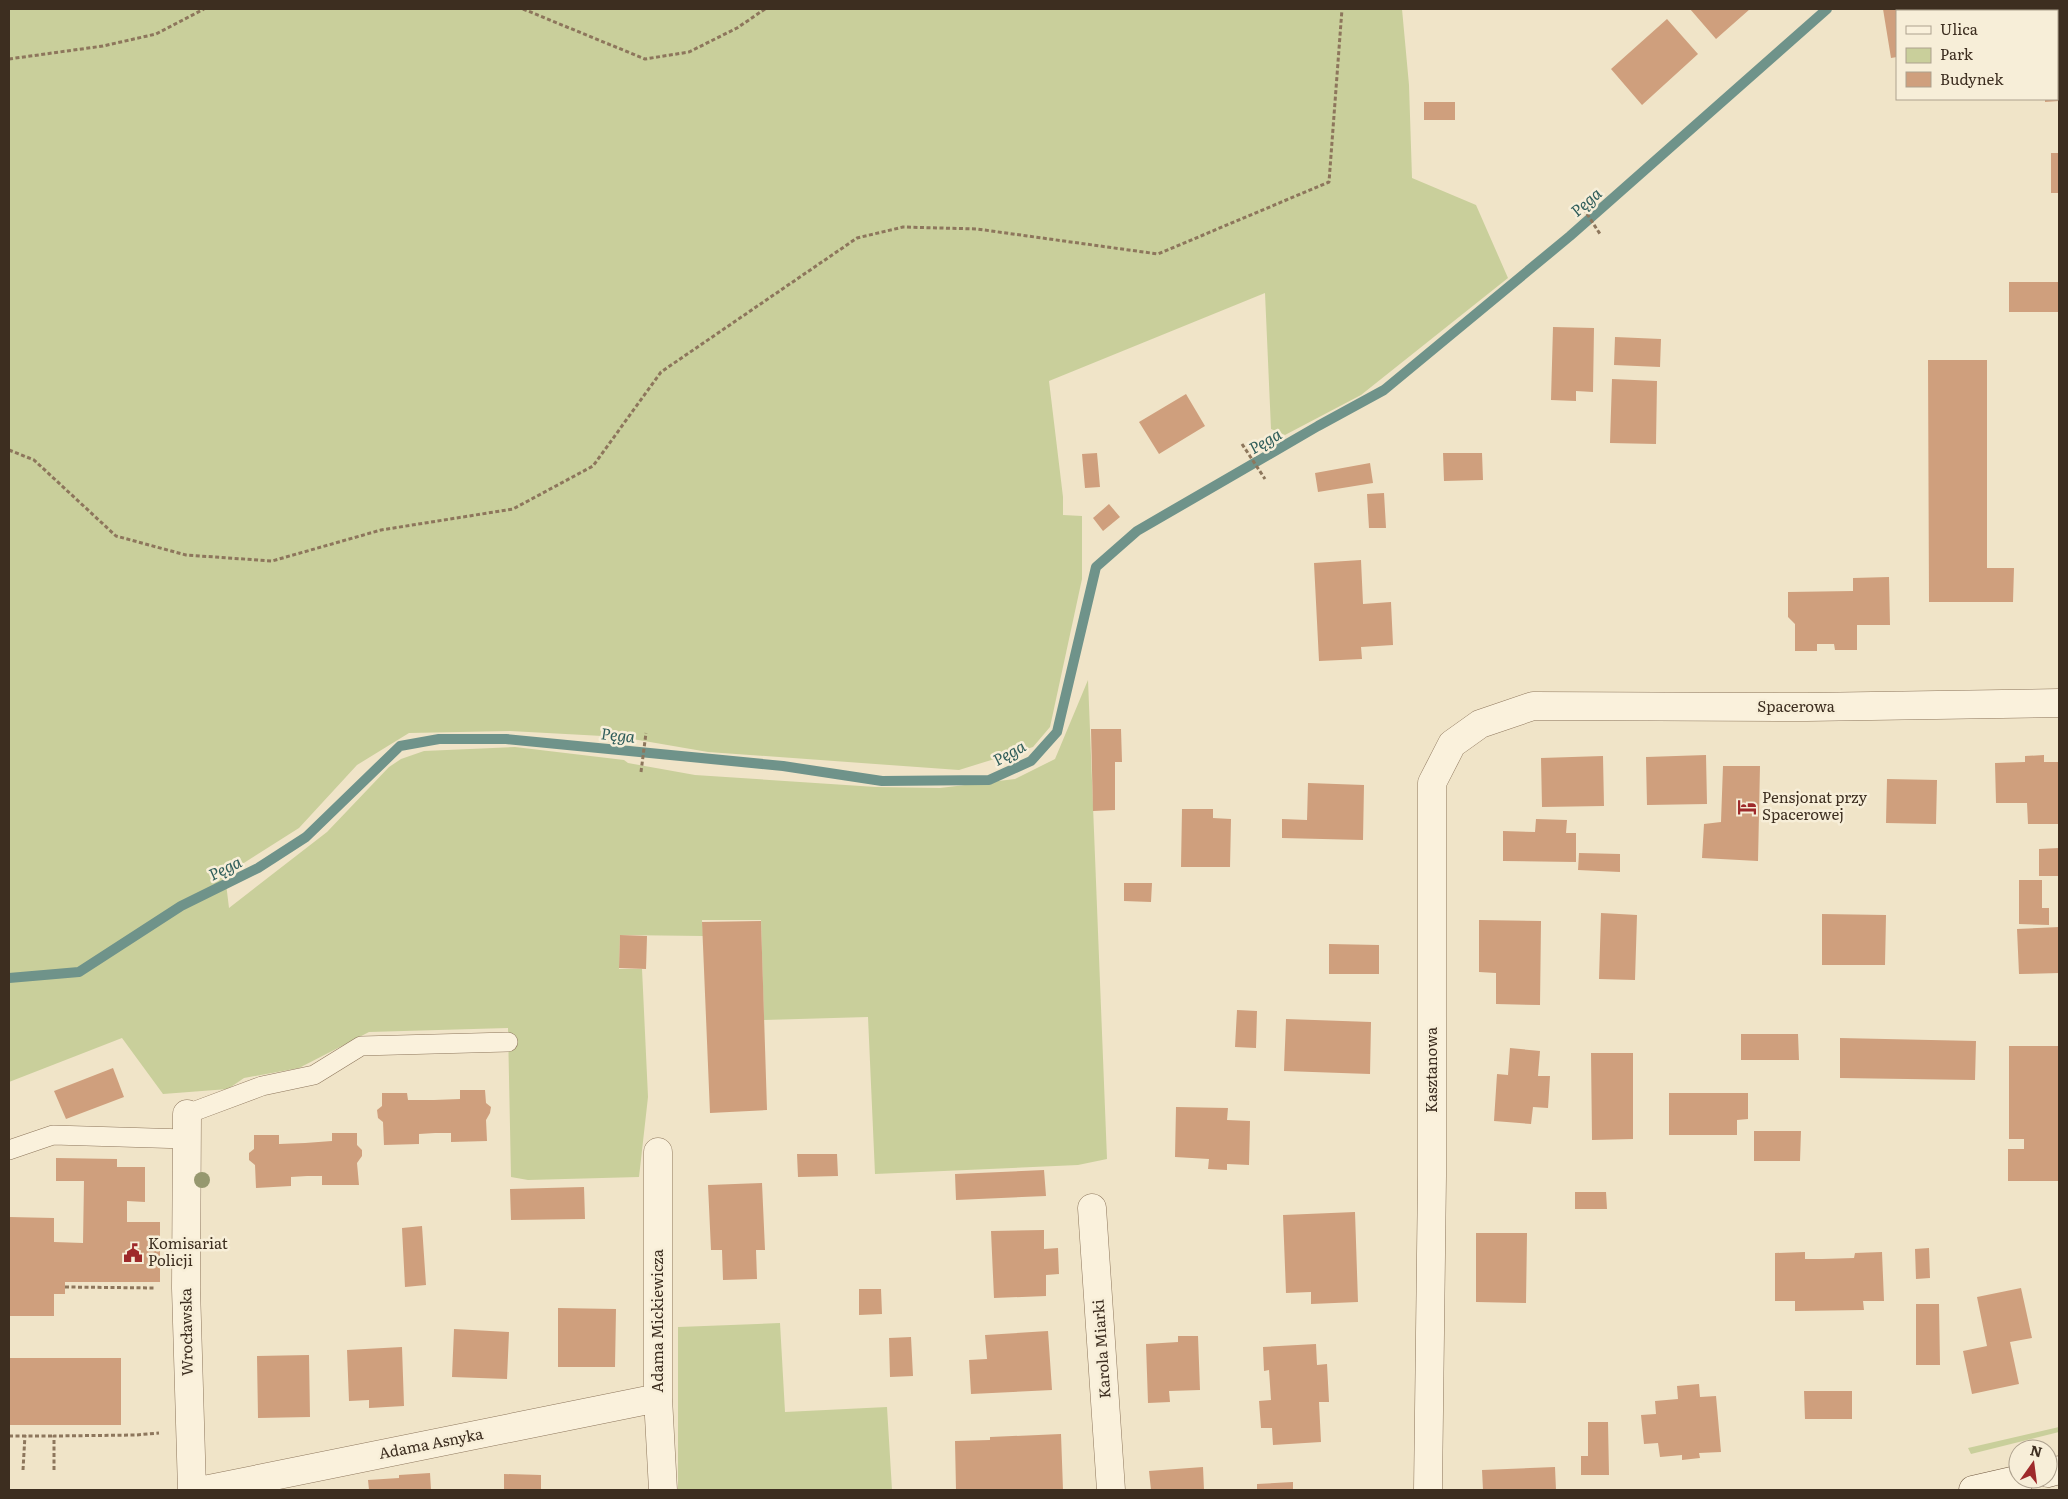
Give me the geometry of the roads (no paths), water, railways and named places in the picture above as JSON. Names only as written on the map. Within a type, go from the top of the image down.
[{"type":"street","name":"Spacerowa","points":[[1533,706],[1807,707],[2059,703]]},
{"type":"street","name":"Kasztanowa","points":[[1428,1490],[1432,1176],[1432,783],[1452,744],[1480,724],[1533,706]]},
{"type":"street","name":"Wrocławska","points":[[186,1126],[186,1288],[192,1490]]},
{"type":"street","name":"Adama Mickiewicza","points":[[658,1152],[658,1398],[663,1490]]},
{"type":"street","name":"Karola Miarki","points":[[1092,1208],[1111,1490]]},
{"type":"street","name":"Adama Asnyka","points":[[204,1490],[658,1398]]},
{"type":"street","points":[[1973,1490],[2008,1482]]},
{"type":"lane","points":[[9,1150],[53,1136],[186,1126],[262,1086],[314,1075],[361,1046],[508,1042]]},
{"type":"waterway","name":"Pęga","points":[[9,978],[79,972],[181,906],[258,868],[306,837],[400,746],[439,739],[506,739],[783,766],[882,781],[989,780],[1031,761],[1057,732],[1096,567],[1137,531],[1384,390],[1570,236],[1827,9]]},
{"type":"place","name":"Pensjonat przy Spacerowej","points":[[1747,807]]},
{"type":"place","name":"Komisariat Policji","points":[[133,1253]]}]
